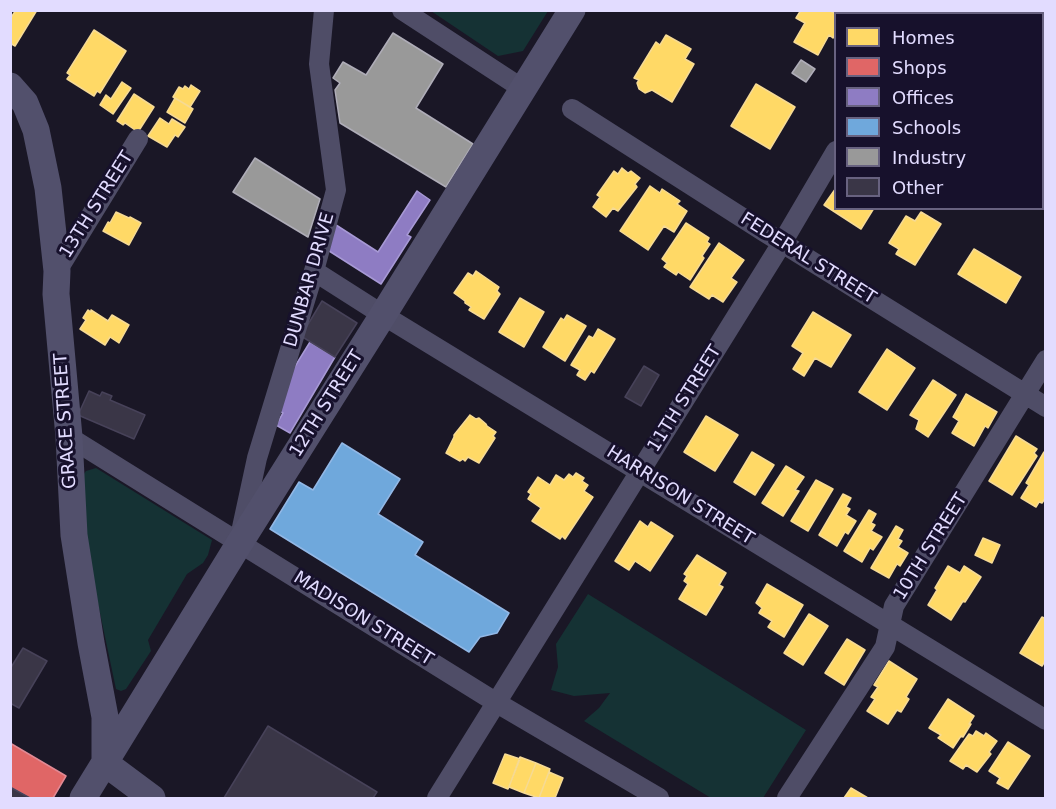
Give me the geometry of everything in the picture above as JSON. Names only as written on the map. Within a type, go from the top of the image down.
[{"type":"main road","name":"12TH STREET","points":[[83,798],[572,10]]},
{"type":"main road","name":"GRACE STREET","points":[[10,86],[25,103],[36,130],[48,188],[57,271],[74,535],[105,717],[105,763]]},
{"type":"main road","points":[[105,763],[152,798]]},
{"type":"street","name":"DUNBAR DRIVE","points":[[239,544],[257,458],[314,271],[336,189],[319,64],[324,10]]},
{"type":"street","points":[[402,10],[523,89]]},
{"type":"street","name":"FEDERAL STREET","points":[[572,109],[1046,407]]},
{"type":"street","name":"13TH STREET","points":[[57,271],[138,139]]},
{"type":"street","name":"11TH STREET","points":[[437,798],[782,243],[834,155]]},
{"type":"street","name":"HARRISON STREET","points":[[314,271],[1046,720]]},
{"type":"street","name":"10TH STREET","points":[[787,798],[885,647],[894,606],[1046,360]]},
{"type":"street","name":"MADISON STREET","points":[[69,437],[497,703],[659,798]]},
{"type":"green space","points":[[431,11],[548,11],[523,51],[498,56]]},
{"type":"green space","points":[[96,468],[212,540],[203,563],[187,574],[148,640],[151,651],[126,689],[121,691],[116,689],[92,575],[79,481],[86,471]]},
{"type":"green space","points":[[588,594],[806,730],[763,798],[711,798],[584,721],[599,708],[610,693],[574,696],[551,690],[558,667],[556,644]]},
{"type":"building: Homes","points":[[16,10],[37,10],[15,46],[10,43],[10,19]]},
{"type":"building: Homes","points":[[801,10],[829,10],[834,13],[834,36],[833,38],[829,35],[818,55],[794,42],[805,23],[796,18]]},
{"type":"building: Homes","points":[[1008,10],[1046,10],[1046,16],[1044,18],[1044,12],[1007,12]]},
{"type":"building: Homes","points":[[94,30],[126,51],[100,93],[97,91],[94,96],[67,79],[70,75],[67,73]]},
{"type":"building: Homes","points":[[666,35],[691,49],[685,59],[694,64],[672,102],[652,90],[645,93],[639,89],[637,83],[639,80],[634,78],[656,42],[660,45]]},
{"type":"building: Homes","points":[[122,82],[131,88],[113,114],[100,105],[106,95],[111,99]]},
{"type":"building: Homes","points":[[756,84],[795,107],[770,149],[731,126]]},
{"type":"building: Homes","points":[[191,85],[200,91],[190,107],[173,97],[179,87],[183,89],[185,86],[189,89]]},
{"type":"building: Homes","points":[[134,94],[154,107],[138,132],[125,123],[123,125],[117,121]]},
{"type":"building: Homes","points":[[175,98],[193,109],[185,123],[167,112]]},
{"type":"building: Homes","points":[[160,118],[169,124],[172,119],[185,127],[178,137],[175,135],[167,147],[148,136]]},
{"type":"building: Homes","points":[[622,168],[640,178],[635,184],[637,187],[618,211],[613,208],[606,217],[593,207],[600,197],[597,195],[614,171],[618,174]]},
{"type":"building: Homes","points":[[650,186],[660,193],[662,189],[680,201],[677,204],[687,211],[674,232],[664,226],[648,250],[620,231]]},
{"type":"building: Homes","points":[[834,191],[834,210],[873,210],[861,229],[824,205]]},
{"type":"building: Homes","points":[[116,212],[141,223],[129,245],[103,231]]},
{"type":"building: Homes","points":[[921,212],[941,224],[915,265],[896,254],[899,249],[889,243],[906,216],[915,221]]},
{"type":"building: Homes","points":[[686,223],[709,238],[707,242],[710,244],[690,280],[664,267],[667,263],[662,259]]},
{"type":"building: Homes","points":[[719,243],[744,260],[731,278],[737,282],[723,302],[712,295],[709,299],[690,287]]},
{"type":"building: Homes","points":[[974,249],[1021,277],[1006,303],[958,274]]},
{"type":"building: Homes","points":[[476,271],[499,287],[497,291],[500,294],[484,319],[469,310],[471,307],[454,293],[468,273],[473,276]]},
{"type":"building: Homes","points":[[520,298],[544,312],[524,347],[499,332]]},
{"type":"building: Homes","points":[[88,310],[108,321],[112,315],[129,325],[119,343],[110,337],[105,345],[80,329],[86,320],[83,318]]},
{"type":"building: Homes","points":[[813,312],[851,335],[831,367],[815,358],[804,376],[793,369],[803,353],[792,346]]},
{"type":"building: Homes","points":[[567,315],[586,326],[565,361],[543,347],[561,318],[564,320]]},
{"type":"building: Homes","points":[[598,329],[615,339],[594,373],[591,371],[585,380],[577,375],[580,370],[571,365],[589,336],[593,338]]},
{"type":"building: Homes","points":[[887,349],[915,368],[887,410],[859,392]]},
{"type":"building: Homes","points":[[933,380],[956,395],[928,437],[916,429],[919,420],[910,415]]},
{"type":"building: Homes","points":[[966,394],[997,412],[988,428],[985,426],[974,446],[952,433],[959,421],[953,417]]},
{"type":"building: Homes","points":[[470,415],[476,419],[479,418],[496,432],[493,436],[495,438],[479,463],[468,457],[465,461],[463,459],[460,461],[446,453],[454,435]]},
{"type":"building: Homes","points":[[706,416],[738,435],[715,471],[684,452]]},
{"type":"building: Homes","points":[[1016,436],[1037,449],[1034,453],[1037,456],[1012,495],[989,481]]},
{"type":"building: Homes","points":[[752,452],[774,465],[755,495],[734,482]]},
{"type":"building: Homes","points":[[1044,452],[1046,453],[1046,497],[1036,507],[1021,498],[1029,485],[1026,483]]},
{"type":"building: Homes","points":[[786,466],[804,477],[795,490],[799,491],[783,516],[762,503]]},
{"type":"building: Homes","points":[[576,473],[584,478],[582,481],[588,485],[584,491],[593,497],[565,539],[562,536],[560,539],[532,521],[541,508],[528,499],[531,494],[528,492],[538,477],[550,485],[556,475],[564,480],[569,474],[573,477]]},
{"type":"building: Homes","points":[[816,480],[833,489],[808,531],[791,521]]},
{"type":"building: Homes","points":[[843,494],[851,498],[846,507],[850,509],[846,515],[856,521],[848,534],[845,532],[837,546],[819,535]]},
{"type":"building: Homes","points":[[869,510],[876,514],[871,523],[875,525],[871,531],[882,537],[873,550],[870,548],[862,562],[844,551]]},
{"type":"building: Homes","points":[[640,521],[648,527],[651,522],[673,536],[650,571],[635,561],[629,570],[615,561]]},
{"type":"building: Homes","points":[[896,526],[903,530],[898,539],[902,541],[898,547],[908,553],[900,566],[897,564],[889,578],[871,568]]},
{"type":"building: Homes","points":[[983,538],[1000,545],[992,563],[975,555]]},
{"type":"building: Homes","points":[[697,555],[726,573],[719,585],[723,587],[706,615],[679,599],[688,584],[684,581],[687,576],[684,574]]},
{"type":"building: Homes","points":[[948,566],[960,573],[964,566],[981,577],[951,620],[928,605]]},
{"type":"building: Homes","points":[[767,584],[803,605],[784,637],[768,627],[772,621],[759,613],[762,608],[756,603]]},
{"type":"building: Homes","points":[[809,614],[828,626],[803,665],[784,653]]},
{"type":"building: Homes","points":[[1042,617],[1046,619],[1046,662],[1042,666],[1020,653]]},
{"type":"building: Homes","points":[[847,639],[865,650],[844,685],[825,673]]},
{"type":"building: Homes","points":[[889,661],[917,679],[906,697],[909,699],[901,712],[897,710],[888,724],[867,711],[875,699],[871,697],[878,687],[874,685]]},
{"type":"building: Homes","points":[[948,699],[974,716],[963,737],[961,736],[953,748],[938,738],[941,735],[929,728]]},
{"type":"building: Homes","points":[[976,731],[984,736],[986,733],[997,741],[989,752],[991,754],[977,772],[966,765],[963,769],[950,761],[969,734],[973,736]]},
{"type":"building: Homes","points":[[1008,742],[1030,756],[1008,789],[997,783],[1000,778],[989,771]]},
{"type":"building: Homes","points":[[505,754],[520,759],[508,789],[493,783]]},
{"type":"building: Homes","points":[[520,757],[536,763],[524,793],[509,787]]},
{"type":"building: Homes","points":[[536,763],[550,769],[539,798],[524,793]]},
{"type":"building: Homes","points":[[549,772],[563,778],[555,798],[539,798]]},
{"type":"building: Homes","points":[[851,788],[868,798],[844,798]]},
{"type":"building: Shops","points":[[10,743],[66,776],[53,798],[30,798],[10,787]]},
{"type":"building: Offices","points":[[417,191],[430,200],[407,235],[411,237],[381,284],[326,249],[333,223],[378,252]]},
{"type":"building: Offices","points":[[310,342],[335,357],[290,433],[276,425],[283,413],[276,409],[281,389]]},
{"type":"building: Schools","points":[[342,443],[400,479],[378,514],[423,542],[415,555],[509,613],[497,633],[480,637],[469,652],[270,529],[299,482],[313,490]]},
{"type":"building: Industry","points":[[393,33],[443,64],[416,108],[473,144],[446,187],[340,123],[335,90],[340,83],[333,78],[343,62],[366,75]]},
{"type":"building: Industry","points":[[801,60],[815,69],[806,82],[792,73]]},
{"type":"building: Industry","points":[[255,158],[320,199],[308,237],[233,192]]},
{"type":"building: Other","points":[[322,301],[357,323],[335,357],[301,336]]},
{"type":"building: Other","points":[[644,366],[659,375],[641,406],[625,397]]},
{"type":"building: Other","points":[[89,391],[100,396],[102,392],[112,396],[110,400],[145,415],[134,439],[78,415]]},
{"type":"building: Other","points":[[23,648],[47,661],[19,708],[10,703],[10,669]]},
{"type":"building: Other","points":[[268,726],[377,792],[373,798],[224,798]]},
{"type":"building: Other","points":[[10,787],[30,798],[10,798]]}]
